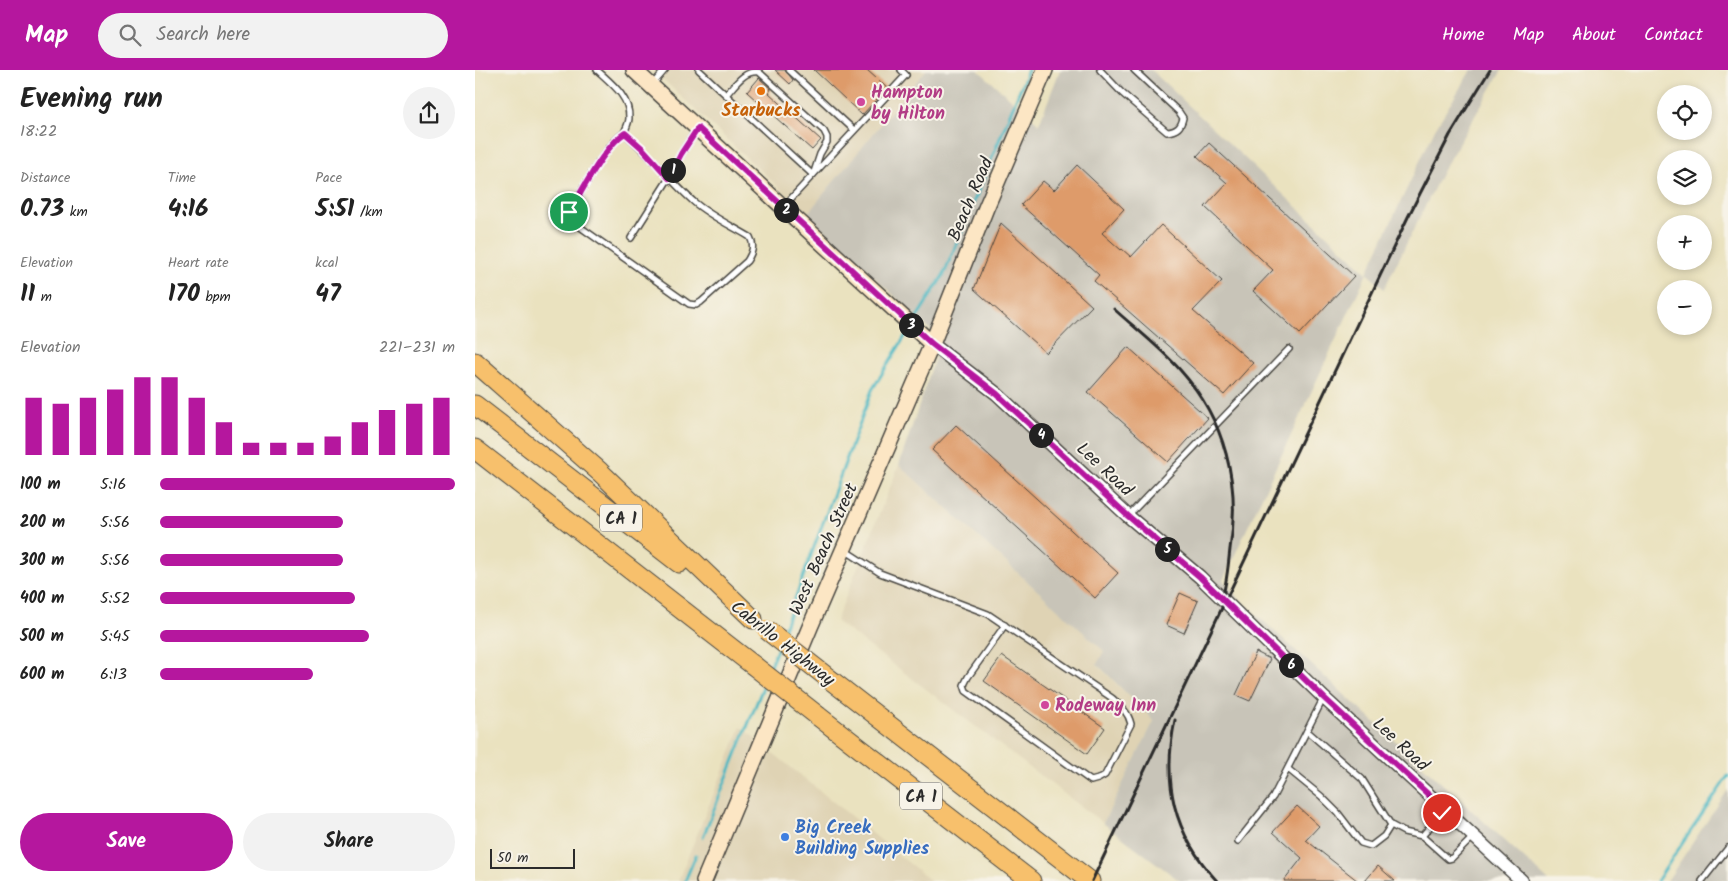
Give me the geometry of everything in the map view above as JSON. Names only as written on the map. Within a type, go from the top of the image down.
[{"type":"highway","points":[[475,362],[601,472],[760,625]]},
{"type":"highway","name":"Cabrillo Highway","points":[[475,405],[1090,881]]},
{"type":"highway","name":"Cabrillo Highway","points":[[475,449],[1028,878]]},
{"type":"highway","points":[[475,455],[511,478]]},
{"type":"main road","name":"Lee Road","points":[[634,70],[932,344]]},
{"type":"main road","name":"Beach Road","points":[[932,344],[986,208],[1045,70]]},
{"type":"main road","name":"West Beach Street","points":[[704,881],[932,344]]},
{"type":"street","name":"Lee Road","points":[[932,344],[997,394],[1128,516],[1222,598],[1324,698],[1522,881]]},
{"type":"lane","points":[[597,70],[619,90],[628,105],[629,119],[625,133],[618,137],[609,148],[569,212],[569,216],[576,224],[689,304],[696,305],[747,261],[752,253],[753,243],[750,238],[696,203],[625,133]]},
{"type":"lane","points":[[651,85],[665,70]]},
{"type":"lane","points":[[699,70],[813,175]]},
{"type":"lane","points":[[789,70],[854,130]]},
{"type":"lane","points":[[783,207],[906,75],[901,70]]},
{"type":"lane","points":[[1100,70],[1122,93],[1167,132],[1178,129],[1183,118],[1179,112],[1133,70]]},
{"type":"lane","points":[[726,95],[745,74],[753,71],[759,72],[824,131],[827,142],[819,154],[813,175]]},
{"type":"lane","points":[[631,238],[698,128]]},
{"type":"lane","points":[[1128,516],[1289,349]]},
{"type":"lane","points":[[843,550],[881,573],[989,614],[1112,698],[1129,716],[1131,724],[1105,775],[1091,781],[967,691],[964,685],[968,677],[1005,625]]},
{"type":"lane","points":[[1238,841],[1273,797],[1324,698]]},
{"type":"lane","points":[[1307,731],[1362,779],[1391,826],[1404,832],[1423,836],[1448,859],[1453,858],[1474,836]]},
{"type":"lane","points":[[1288,769],[1338,813],[1361,843],[1371,846],[1384,836],[1391,826]]},
{"type":"lane","points":[[1423,836],[1445,810]]},
{"type":"lane","points":[[1702,881],[1728,848]]},
{"type":"shaded area","points":[[653,70],[926,70],[807,214]]},
{"type":"shaded area","points":[[926,70],[978,70],[1039,124],[1060,70],[1151,70],[1367,273],[1223,580],[1237,597],[1549,881],[1180,881],[1103,823],[1154,721],[1097,664],[1104,651],[899,465],[941,340],[807,214]]},
{"type":"shaded area","points":[[1471,70],[1502,70],[1443,170],[1384,289],[1367,273],[1435,129]]},
{"type":"shaded area","points":[[899,465],[1104,651],[1097,665],[1154,721],[1103,823],[836,621]]},
{"type":"shaded area","points":[[741,727],[931,881],[678,881]]},
{"type":"shaded area","points":[[1728,790],[1728,881],[1667,881]]},
{"type":"building","points":[[775,70],[785,70],[793,80],[790,84]]},
{"type":"building","name":"Hampton by Hilton","points":[[814,70],[867,70],[887,88],[862,115]]},
{"type":"building","points":[[759,78],[771,89],[769,93],[821,140],[812,150],[747,92]]},
{"type":"building","points":[[1209,143],[1354,276],[1300,334],[1253,291],[1273,270],[1205,207],[1227,183],[1197,156]]},
{"type":"building","points":[[1077,165],[1124,209],[1102,233],[1121,250],[1131,257],[1161,225],[1222,281],[1193,311],[1253,363],[1224,395],[1094,281],[1099,275],[1021,205],[1043,181],[1054,190]]},
{"type":"building","points":[[1001,223],[1092,306],[1046,353],[974,289]]},
{"type":"building","points":[[1128,347],[1208,418],[1168,462],[1088,392]]},
{"type":"building","points":[[956,425],[1118,573],[1095,598],[932,450]]},
{"type":"building","points":[[1180,593],[1198,601],[1184,633],[1166,625]]},
{"type":"building","points":[[1256,652],[1270,659],[1250,701],[1236,695]]},
{"type":"building","name":"Rodeway Inn","points":[[1002,656],[1105,728],[1087,754],[984,681]]},
{"type":"building","points":[[1297,806],[1319,826],[1306,840],[1358,881],[1284,881],[1302,858],[1273,832]]},
{"type":"building","points":[[1378,866],[1395,881],[1365,881]]},
{"type":"waterway","points":[[914,322],[944,274],[1028,70]]},
{"type":"waterway","points":[[782,634],[872,390],[909,330]]},
{"type":"waterway","points":[[769,669],[778,647]]},
{"type":"waterway","points":[[703,837],[765,682]]},
{"type":"waterway","points":[[1657,881],[1728,776]]},
{"type":"waterway","points":[[685,881],[696,855]]},
{"type":"railway","points":[[1092,881],[1408,217],[1450,135],[1490,70]]},
{"type":"railway","points":[[1114,309],[1181,371],[1209,410],[1219,432],[1231,477],[1233,501],[1233,525],[1228,569],[1221,601]]},
{"type":"railway","points":[[1175,720],[1170,765],[1171,786],[1175,806],[1181,826],[1190,844],[1202,863],[1217,881]]},
{"type":"place","name":"Starbucks","points":[[761,91]]},
{"type":"place","name":"Hampton by Hilton","points":[[861,102]]},
{"type":"place","name":"Rodeway Inn","points":[[1045,705]]},
{"type":"place","name":"Big Creek Building Supplies","points":[[785,837]]},
{"type":"route","points":[[569,212],[609,148],[618,137],[625,133],[642,148],[669,178],[681,154],[698,128],[932,344],[997,394],[1128,516],[1200,577],[1324,698],[1445,810],[1442,813]]}]
